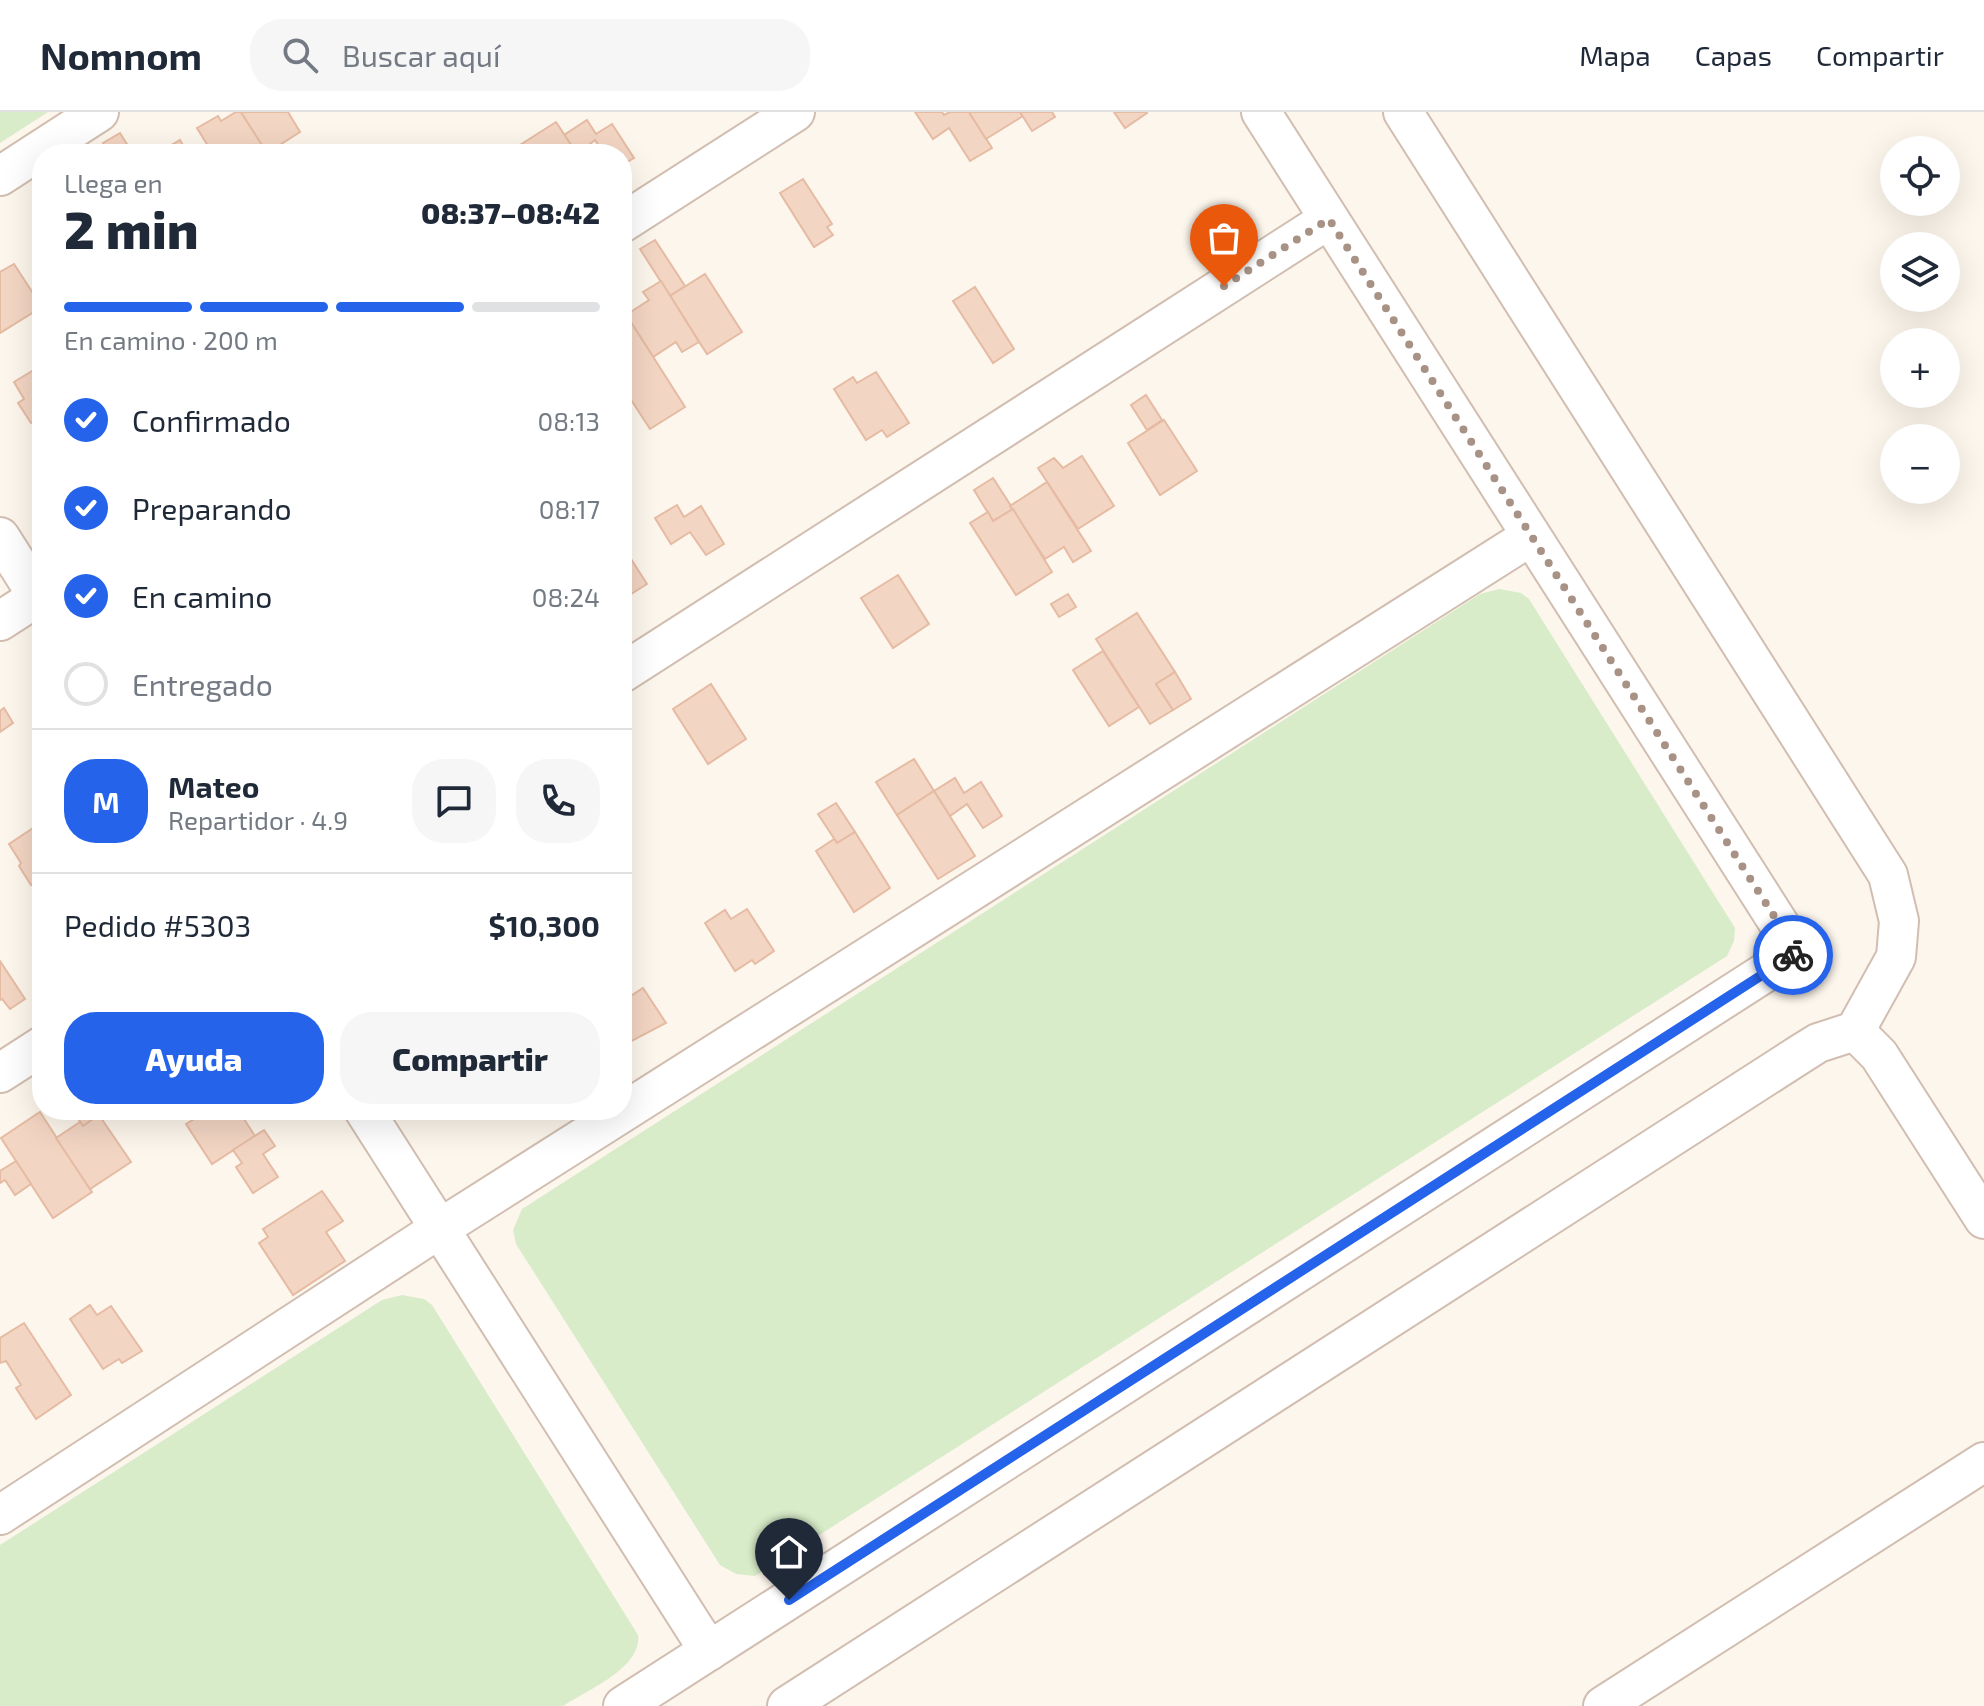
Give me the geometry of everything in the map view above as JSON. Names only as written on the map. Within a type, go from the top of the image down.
[{"type":"street","points":[[50,144],[99,112]]},
{"type":"street","points":[[632,217],[795,112]]},
{"type":"street","points":[[623,1706],[1797,952],[1261,112]]},
{"type":"street","points":[[787,1706],[1802,1053],[1818,1043],[1855,1031],[1896,957],[1899,921],[1888,875],[1403,112]]},
{"type":"street","points":[[0,176],[32,155]]},
{"type":"street","points":[[632,667],[1329,219]]},
{"type":"street","points":[[632,1107],[1531,536]]},
{"type":"street","points":[[0,537],[32,585]]},
{"type":"street","points":[[0,621],[32,603]]},
{"type":"street","points":[[1855,1031],[1879,1055],[1984,1219]]},
{"type":"street","points":[[0,1073],[32,1052]]},
{"type":"street","points":[[370,1120],[709,1651]]},
{"type":"street","points":[[0,1515],[611,1120]]},
{"type":"street","points":[[1603,1706],[1984,1462]]},
{"type":"green space","points":[[0,112],[48,112],[0,143]]},
{"type":"green space","points":[[1499,589],[1521,593],[1529,599],[1735,928],[1734,941],[1727,956],[755,1576],[736,1574],[720,1565],[516,1244],[513,1230],[522,1209],[1480,594]]},
{"type":"green space","points":[[402,1295],[424,1299],[432,1305],[638,1635],[637,1647],[622,1668],[563,1706],[0,1706],[0,1545],[382,1300]]},
{"type":"building","points":[[241,112],[262,144],[207,144],[197,128],[218,116],[221,121]]},
{"type":"building","points":[[241,112],[288,112],[300,132],[281,144],[261,144]]},
{"type":"building","points":[[915,112],[942,112],[944,115],[969,112],[992,148],[970,161],[949,128],[933,139]]},
{"type":"building","points":[[969,112],[1020,112],[1023,116],[986,139]]},
{"type":"building","points":[[1020,112],[1052,112],[1055,117],[1032,131]]},
{"type":"building","points":[[1114,112],[1147,112],[1147,113],[1125,128]]},
{"type":"building","points":[[587,120],[596,134],[612,124],[625,144],[598,144],[595,140],[590,144],[570,144],[564,135]]},
{"type":"building","points":[[556,122],[570,144],[522,144]]},
{"type":"building","points":[[120,133],[127,144],[104,144]]},
{"type":"building","points":[[803,179],[832,224],[827,227],[833,235],[814,247],[780,193]]},
{"type":"building","points":[[655,240],[685,286],[670,296],[640,249]]},
{"type":"building","points":[[14,264],[32,292],[32,313],[0,333],[0,272]]},
{"type":"building","points":[[705,274],[742,332],[707,354],[670,296]]},
{"type":"building","points":[[661,281],[699,342],[682,352],[676,342],[653,357],[632,324],[632,311],[649,300],[643,292]]},
{"type":"building","points":[[975,287],[1014,349],[993,363],[953,301]]},
{"type":"building","points":[[632,324],[685,407],[650,429],[632,401]]},
{"type":"building","points":[[32,371],[31,423],[18,403],[24,399],[14,382]]},
{"type":"building","points":[[876,372],[909,423],[887,437],[882,430],[866,440],[834,389],[853,377],[857,383]]},
{"type":"building","points":[[1146,395],[1162,420],[1147,430],[1131,405]]},
{"type":"building","points":[[1164,420],[1197,471],[1160,495],[1128,443]]},
{"type":"building","points":[[1082,456],[1114,506],[1078,529],[1038,468],[1054,458],[1063,468]]},
{"type":"building","points":[[993,478],[1013,509],[993,521],[974,490]]},
{"type":"building","points":[[1047,482],[1091,551],[1073,562],[1064,547],[1045,559],[1010,506]]},
{"type":"building","points":[[677,505],[684,517],[701,506],[724,544],[706,555],[690,532],[671,544],[655,518]]},
{"type":"building","points":[[1013,509],[1052,572],[1016,595],[970,523],[988,512],[993,521]]},
{"type":"building","points":[[632,561],[647,584],[632,593]]},
{"type":"building","points":[[898,575],[929,624],[893,648],[861,598]]},
{"type":"building","points":[[1068,594],[1076,607],[1059,617],[1051,604]]},
{"type":"building","points":[[1137,613],[1175,672],[1156,684],[1173,710],[1150,724],[1096,639]]},
{"type":"building","points":[[1103,651],[1139,707],[1109,726],[1073,670]]},
{"type":"building","points":[[1175,672],[1191,699],[1173,710],[1156,684]]},
{"type":"building","points":[[711,684],[746,739],[708,764],[673,709]]},
{"type":"building","points":[[4,708],[13,723],[0,732],[0,711]]},
{"type":"building","points":[[914,759],[934,791],[897,815],[876,782]]},
{"type":"building","points":[[955,778],[964,793],[981,782],[1002,816],[983,828],[967,804],[950,816],[934,791]]},
{"type":"building","points":[[934,791],[975,856],[938,879],[897,815]]},
{"type":"building","points":[[836,803],[855,832],[837,843],[818,814]]},
{"type":"building","points":[[32,829],[31,885],[19,866],[21,863],[9,844]]},
{"type":"building","points":[[855,832],[890,888],[854,912],[816,851],[834,839],[837,843]]},
{"type":"building","points":[[747,909],[774,951],[755,964],[752,960],[735,971],[705,923],[725,910],[731,919]]},
{"type":"building","points":[[0,961],[25,999],[10,1009],[0,1000]]},
{"type":"building","points":[[643,988],[666,1023],[632,1041],[632,995]]},
{"type":"building","points":[[32,1117],[32,1120],[45,1120],[92,1192],[53,1218],[1,1138]]},
{"type":"building","points":[[92,1120],[102,1120],[131,1162],[90,1189],[56,1138],[80,1122],[83,1126]]},
{"type":"building","points":[[193,1120],[245,1120],[255,1136],[212,1164],[186,1124]]},
{"type":"building","points":[[264,1130],[275,1146],[263,1154],[278,1177],[253,1193],[236,1167],[242,1163],[233,1150]]},
{"type":"building","points":[[16,1161],[31,1184],[15,1195],[5,1180],[0,1183],[0,1171]]},
{"type":"building","points":[[322,1191],[343,1221],[326,1232],[345,1261],[293,1295],[259,1243],[268,1237],[263,1229]]},
{"type":"building","points":[[90,1305],[97,1315],[111,1306],[142,1351],[122,1363],[119,1359],[103,1369],[70,1319]]},
{"type":"building","points":[[24,1323],[71,1395],[36,1419],[16,1388],[21,1385],[6,1361],[0,1363],[0,1338]]},
{"type":"way so far","points":[[1224,286],[1329,219],[1797,952],[1793,955]]},
{"type":"route","points":[[789,1600],[1793,955]]}]
